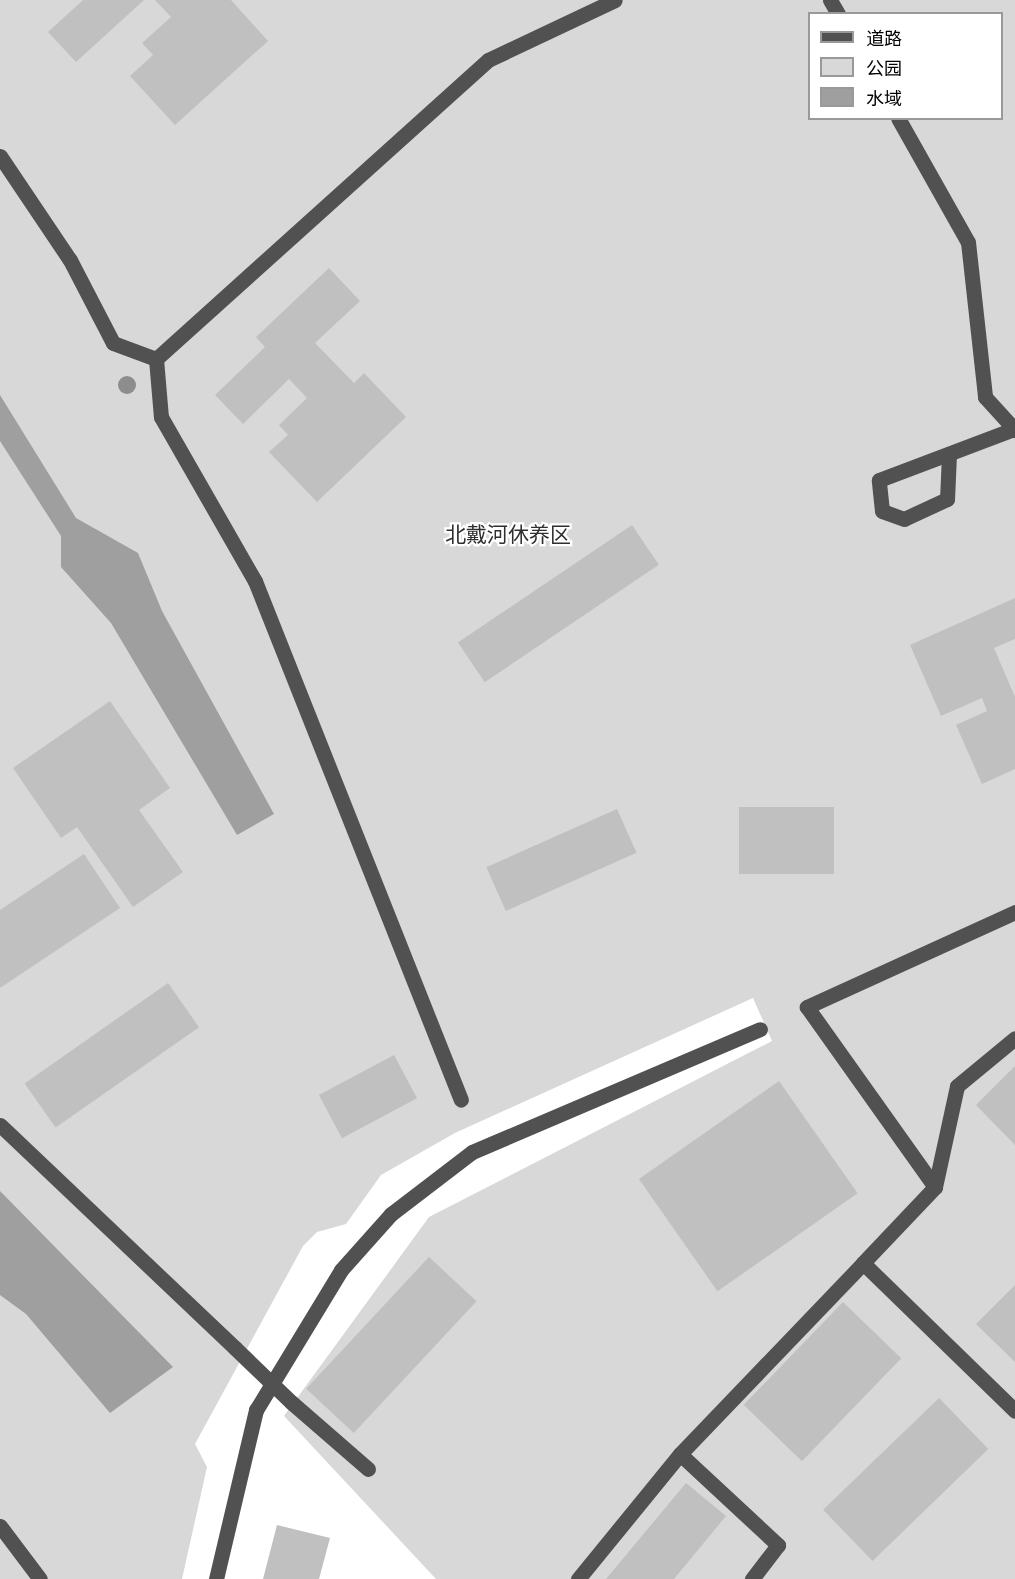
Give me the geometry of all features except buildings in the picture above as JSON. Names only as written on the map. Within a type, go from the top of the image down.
[{"type":"street","points":[[156,359],[488,60],[615,0]]},
{"type":"street","points":[[898,120],[968,242],[985,397],[1015,430],[879,480],[882,511],[904,519],[947,498],[950,454]]},
{"type":"street","points":[[0,156],[70,260],[113,343],[156,359]]},
{"type":"street","points":[[156,359],[161,417],[255,581],[460,1100]]},
{"type":"street","points":[[935,1187],[807,1007],[1015,912]]},
{"type":"street","points":[[216,1579],[256,1410],[341,1270],[391,1214],[472,1152],[760,1029]]},
{"type":"street","points":[[578,1579],[680,1454],[935,1187],[957,1086],[1015,1038]]},
{"type":"street","points":[[0,1125],[291,1402],[368,1469]]},
{"type":"street","points":[[863,1263],[1015,1412]]},
{"type":"street","points":[[680,1454],[778,1545],[752,1579]]},
{"type":"street","points":[[0,1526],[40,1579]]},
{"type":"green space","name":"北戴河休养区","points":[[0,0],[1015,0],[1015,1579],[436,1579],[284,1416],[429,1217],[772,1041],[753,998],[455,1133],[381,1175],[346,1224],[317,1232],[303,1246],[195,1444],[207,1467],[182,1579],[0,1579]]},
{"type":"water","points":[[0,395],[76,518],[138,553],[162,611],[274,814],[237,835],[111,623],[61,567],[61,536],[0,441]]},
{"type":"water","points":[[0,1191],[173,1367],[110,1413],[26,1314],[0,1295]]}]
